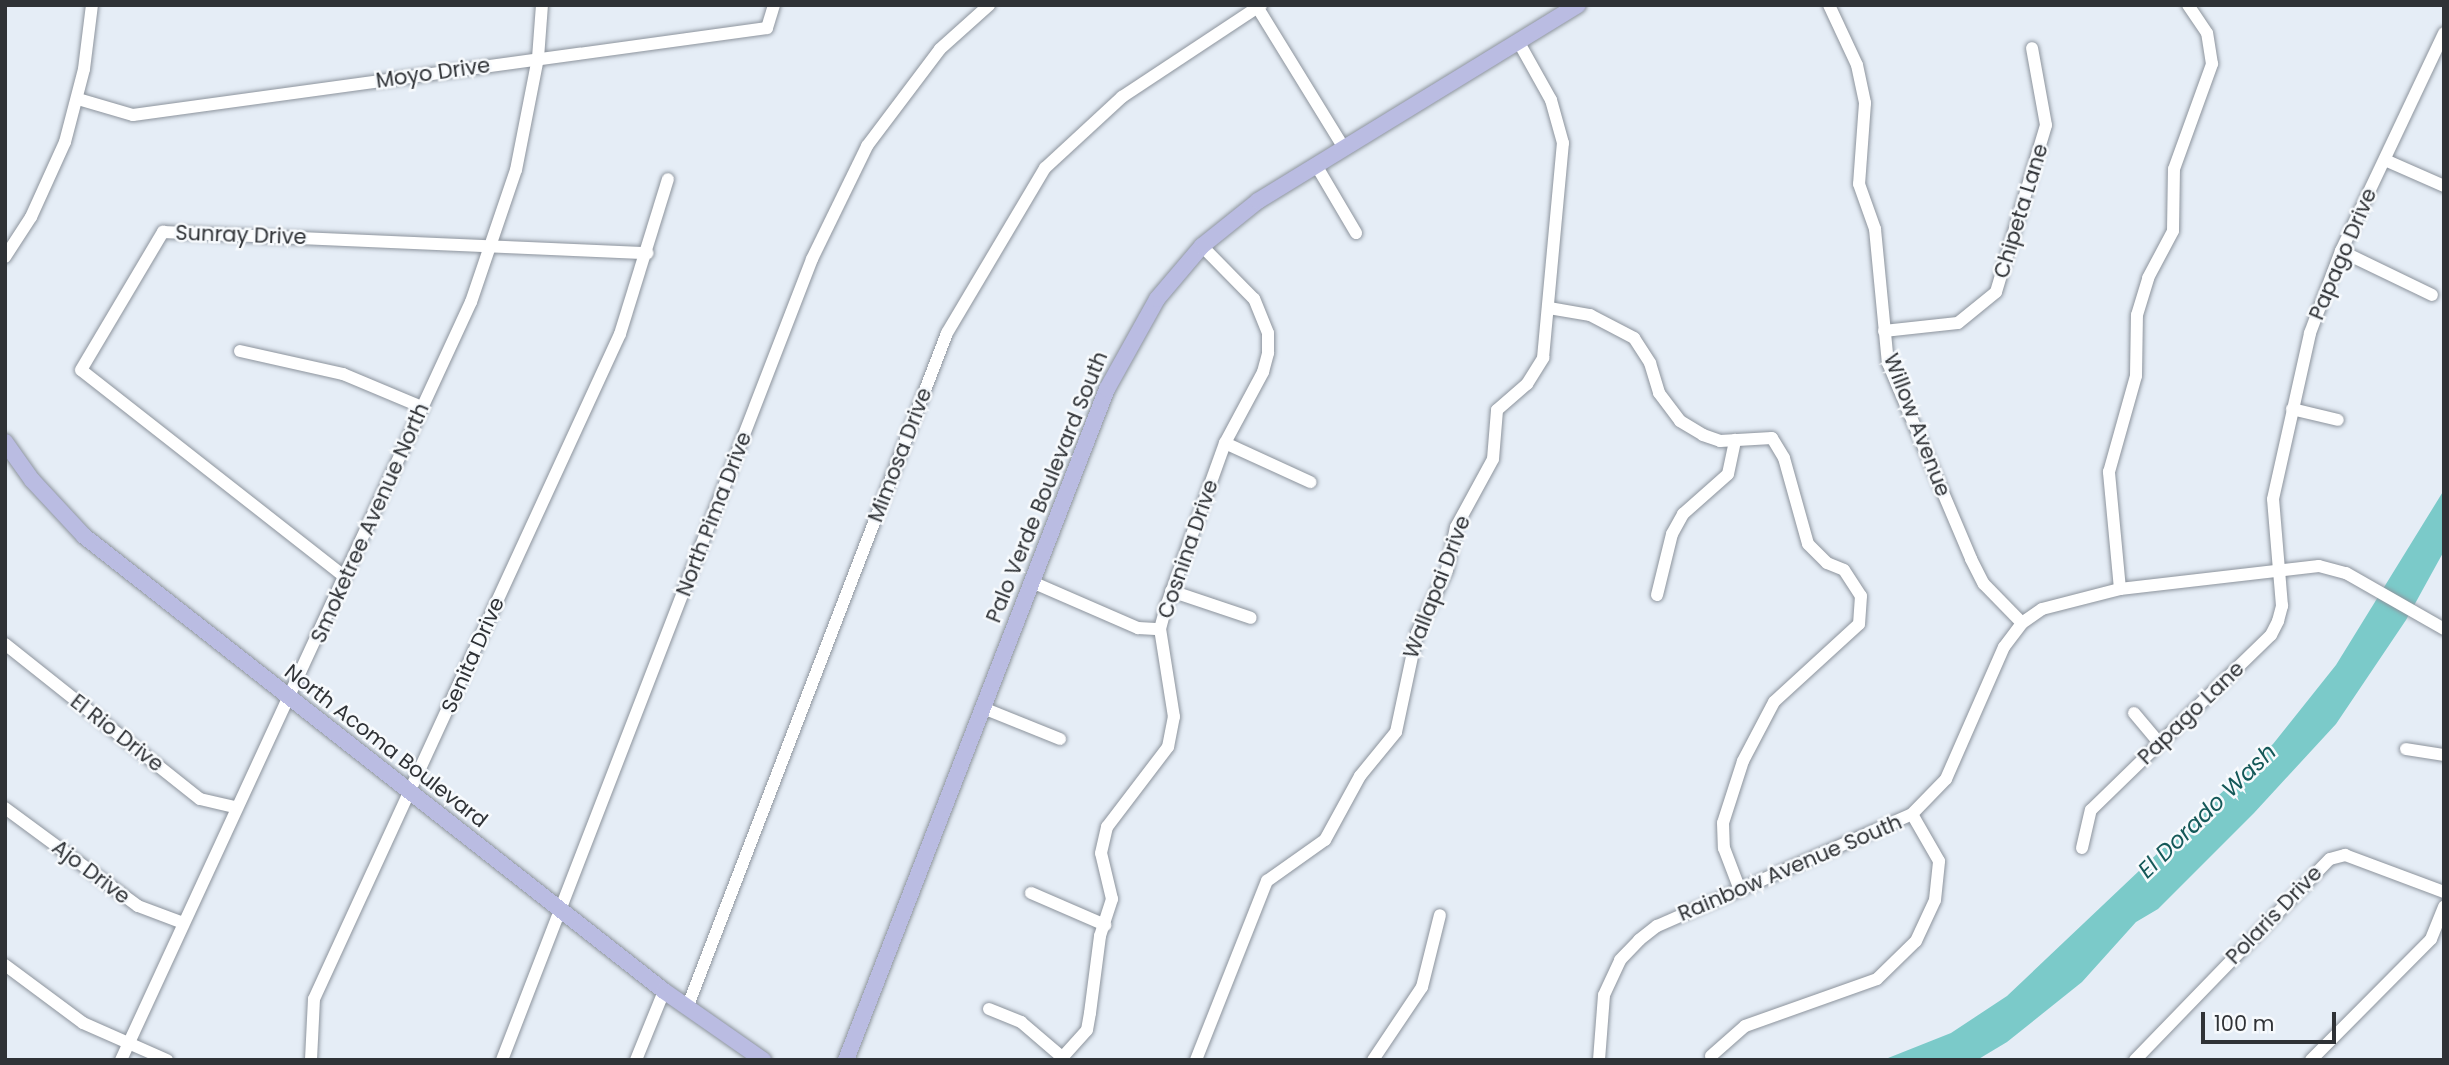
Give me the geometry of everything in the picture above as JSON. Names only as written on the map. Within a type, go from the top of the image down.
[{"type":"main road","name":"Palo Verde Boulevard South","points":[[846,1060],[1120,358],[1157,299],[1202,246],[1258,201],[1578,5]]},
{"type":"main road","name":"North Acoma Boulevard","points":[[5,442],[32,480],[84,536],[664,991],[762,1060]]},
{"type":"street","points":[[5,257],[50,179],[78,99],[92,5]]},
{"type":"street","name":"Smoketree Avenue North","points":[[121,1060],[236,807],[291,698],[493,245],[516,170],[538,58],[542,5]]},
{"type":"street","name":"Moyo Drive","points":[[78,99],[133,115],[767,28],[774,5]]},
{"type":"street","name":"North Pima Drive","points":[[502,1060],[812,259],[867,146],[940,49],[989,5]]},
{"type":"street","name":"Willow Avenue","points":[[1829,5],[1857,65],[1865,103],[1859,184],[1875,229],[1888,363],[1971,559],[1984,584],[2022,623]]},
{"type":"street","points":[[2120,589],[2109,472],[2136,376],[2137,315],[2148,278],[2173,232],[2174,169],[2212,64],[2207,33],[2188,5]]},
{"type":"street","points":[[1258,6],[1343,148]]},
{"type":"street","name":"Mimosa Drive","points":[[687,1008],[947,333],[1045,168],[1122,97],[1258,6]]},
{"type":"street","name":"Papago Drive","points":[[2277,571],[2273,499],[2291,409],[2321,295],[2444,33]]},
{"type":"street","name":"Wallapai Drive","points":[[1196,1060],[1267,881],[1325,840],[1360,776],[1396,732],[1416,633],[1447,570],[1456,527],[1489,473],[1497,410],[1527,384],[1544,358],[1563,143],[1551,100],[1518,41]]},
{"type":"street","name":"Chipeta Lane","points":[[1884,331],[1958,323],[1987,304],[1996,292],[2046,125],[2032,48]]},
{"type":"street","points":[[2385,160],[2444,186]]},
{"type":"street","points":[[1316,165],[1356,233]]},
{"type":"street","name":"Senita Drive","points":[[311,1060],[314,999],[620,334],[648,253],[668,179]]},
{"type":"street","name":"Sunray Drive","points":[[345,577],[81,370],[163,232],[648,253]]},
{"type":"street","name":"Cosnina Drive","points":[[1061,1058],[1087,1030],[1112,899],[1101,853],[1107,827],[1148,778],[1168,747],[1174,718],[1160,629],[1171,591],[1225,443],[1263,372],[1269,333],[1242,284],[1202,246]]},
{"type":"street","points":[[2341,251],[2432,295]]},
{"type":"street","points":[[1549,308],[1590,315],[1620,328],[1643,350],[1659,393],[1680,421],[1720,441],[1761,436],[1778,444],[1808,544],[1855,582],[1863,614],[1849,636],[1774,702],[1762,719],[1723,823],[1724,848],[1740,890]]},
{"type":"street","points":[[240,351],[344,374],[422,407]]},
{"type":"street","points":[[2291,409],[2338,420]]},
{"type":"street","points":[[1657,595],[1672,534],[1683,514],[1728,474],[1735,440]]},
{"type":"street","points":[[1225,443],[1310,482]]},
{"type":"street","name":"Rainbow Avenue South","points":[[1599,1060],[1604,995],[1620,960],[1657,926],[1912,814],[1946,779],[1988,676],[2022,623],[2066,600],[2120,589],[2319,566],[2346,573],[2444,629]]},
{"type":"street","name":"Papago Lane","points":[[2081,848],[2091,810],[2271,635],[2282,606],[2277,571]]},
{"type":"street","points":[[1032,582],[1139,628],[1160,629]]},
{"type":"street","points":[[1171,591],[1251,618]]},
{"type":"street","name":"El Rio Drive","points":[[5,644],[200,799],[236,807]]},
{"type":"street","points":[[983,708],[1060,739]]},
{"type":"street","points":[[2134,713],[2159,743]]},
{"type":"street","points":[[2406,749],[2444,755]]},
{"type":"street","name":"Ajo Drive","points":[[5,808],[138,906],[183,923]]},
{"type":"street","points":[[1711,1056],[1745,1026],[1877,979],[1916,941],[1935,900],[1939,861],[1912,814]]},
{"type":"street","name":"Polaris Drive","points":[[2135,1060],[2330,859],[2345,855],[2444,892]]},
{"type":"street","points":[[1031,893],[1105,925]]},
{"type":"street","points":[[2311,1060],[2431,939],[2444,906]]},
{"type":"street","points":[[1373,1060],[1422,986],[1440,915]]},
{"type":"street","points":[[5,965],[83,1023],[167,1060]]},
{"type":"street","points":[[636,1060],[664,991]]},
{"type":"street","points":[[989,1009],[1021,1022],[1061,1058]]},
{"type":"water","name":"El Dorado Wash","points":[[2444,490],[2444,551],[2406,620],[2336,724],[2254,813],[2158,909],[2136,922],[2082,982],[2007,1042],[1977,1060],[1883,1060],[1951,1033],[2007,996],[2273,744],[2336,665]]}]
